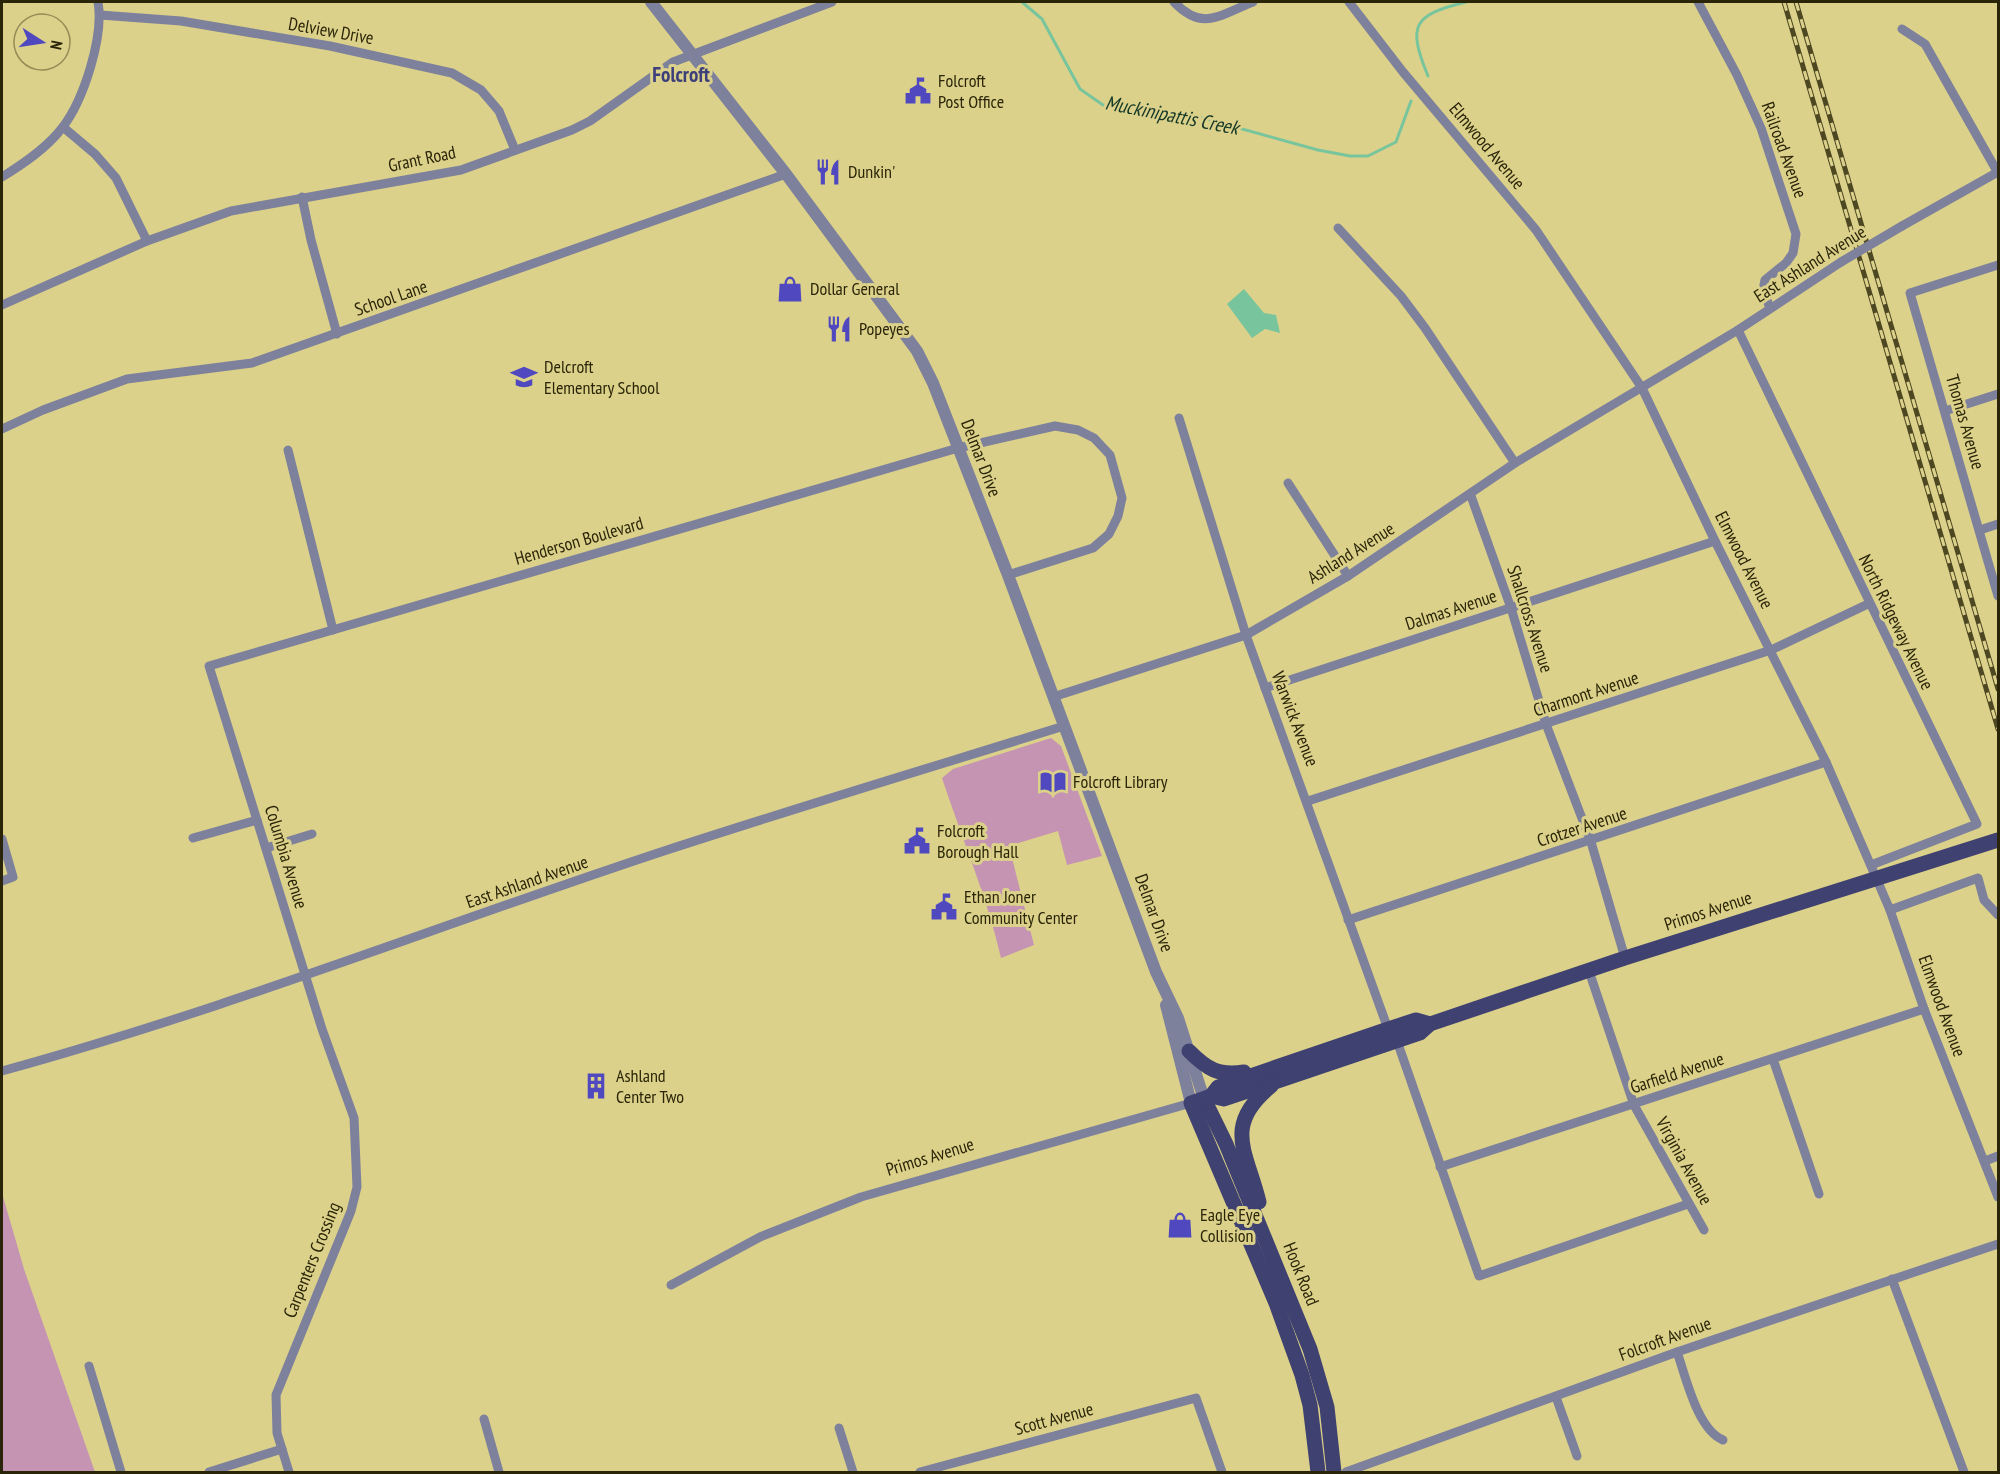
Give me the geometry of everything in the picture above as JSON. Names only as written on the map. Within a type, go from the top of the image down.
[{"type":"main road","name":"Primos Avenue","points":[[1202,1099],[1218,1088],[1276,1074],[1392,1035],[1416,1020],[1430,1024],[1873,872],[1998,840]]},
{"type":"main road","points":[[1190,1051],[1204,1066],[1220,1074],[1276,1074]]},
{"type":"main road","points":[[1265,1240],[1258,1198],[1243,1154],[1240,1136],[1247,1111],[1276,1074]]},
{"type":"main road","name":"Hook Road","points":[[1202,1099],[1265,1240],[1317,1370],[1327,1407],[1334,1473]]},
{"type":"main road","name":"Hook Road","points":[[1202,1099],[1302,1375],[1310,1405],[1318,1473]]},
{"type":"street","points":[[2,177],[36,153],[63,127],[87,78],[95,53],[100,15],[98,2]]},
{"type":"street","name":"Delmar Drive","points":[[651,2],[786,174],[917,351],[933,383],[1008,575],[1202,1099]]},
{"type":"street","name":"Grant Road","points":[[2,305],[147,241],[231,211],[460,170],[515,150],[590,121],[673,62],[829,2]]},
{"type":"street","points":[[1174,2],[1187,15],[1202,20],[1253,2]]},
{"type":"street","name":"Elmwood Avenue","points":[[1349,2],[1402,72],[1536,230],[1642,388],[1715,541],[1826,762],[1890,910],[1924,1009],[1998,1197]]},
{"type":"street","name":"Railroad Avenue","points":[[1698,2],[1737,75],[1761,128],[1796,234],[1793,253],[1786,263],[1765,280],[1763,290],[1770,308]]},
{"type":"street","name":"Delview Drive","points":[[100,15],[181,21],[330,46],[452,72],[481,90],[499,111],[515,150]]},
{"type":"street","points":[[1902,29],[1925,44],[1998,173]]},
{"type":"street","points":[[63,127],[95,154],[117,178],[147,241]]},
{"type":"street","name":"East Ashland Avenue","points":[[1642,388],[1738,330],[1841,262],[1998,173]]},
{"type":"street","name":"School Lane","points":[[2,429],[43,410],[128,379],[252,363],[786,174]]},
{"type":"street","points":[[303,197],[311,240],[337,334]]},
{"type":"street","points":[[1338,228],[1401,296],[1515,463]]},
{"type":"street","name":"Thomas Avenue","points":[[1998,265],[1910,293],[1998,596]]},
{"type":"street","name":"North Ridgeway Avenue","points":[[1738,330],[1868,604],[1977,824],[1873,872]]},
{"type":"street","name":"Ashland Avenue","points":[[1053,697],[1246,635],[1348,576],[1471,496],[1515,463],[1642,388]]},
{"type":"street","points":[[1945,411],[1998,394]]},
{"type":"street","name":"Warwick Avenue","points":[[1179,418],[1246,635],[1479,1276],[1688,1204]]},
{"type":"street","name":"Henderson Boulevard","points":[[209,666],[958,448],[1055,426],[1078,430],[1094,438],[1110,455],[1122,498],[1118,516],[1109,534],[1093,548],[1008,575]]},
{"type":"street","points":[[288,450],[333,630]]},
{"type":"street","points":[[1287,483],[1348,576]]},
{"type":"street","name":"Shallcross Avenue","points":[[1471,496],[1511,608],[1546,724],[1591,842],[1626,958]]},
{"type":"street","points":[[1980,530],[1998,524]]},
{"type":"street","name":"Dalmas Avenue","points":[[1265,688],[1715,541]]},
{"type":"street","name":"Charmont Avenue","points":[[1308,801],[1771,650],[1868,604]]},
{"type":"street","name":"Columbia Avenue","points":[[209,666],[331,1058]]},
{"type":"street","name":"East Ashland Avenue","points":[[2,1071],[156,1027],[307,977],[666,850],[1064,726]]},
{"type":"street","name":"Crotzer Avenue","points":[[1348,920],[1591,842],[1826,762]]},
{"type":"street","points":[[193,838],[257,820]]},
{"type":"street","points":[[266,848],[312,834]]},
{"type":"street","points":[[2,839],[13,877],[2,881]]},
{"type":"street","points":[[1890,910],[1978,878],[1984,900],[1998,915]]},
{"type":"street","name":"Virginia Avenue","points":[[1589,971],[1634,1105],[1704,1230]]},
{"type":"street","name":"Delmar Drive","points":[[1163,991],[1190,1051],[1202,1099]]},
{"type":"street","name":"Garfield Avenue","points":[[1440,1167],[1924,1009]]},
{"type":"street","name":"Carpenters Crossing","points":[[290,1473],[277,1432],[276,1395],[351,1211],[357,1187],[354,1118],[331,1058]]},
{"type":"street","points":[[1773,1059],[1819,1194]]},
{"type":"street","name":"Primos Avenue","points":[[671,1285],[760,1237],[861,1197],[1202,1099]]},
{"type":"street","points":[[1985,1161],[1998,1156]]},
{"type":"street","name":"Folcroft Avenue","points":[[1346,1473],[1677,1352],[1998,1245]]},
{"type":"street","points":[[1892,1279],[1964,1473]]},
{"type":"street","points":[[1677,1352],[1704,1424],[1712,1434],[1723,1440]]},
{"type":"street","points":[[89,1366],[121,1473]]},
{"type":"street","points":[[1556,1396],[1577,1456]]},
{"type":"street","name":"Scott Avenue","points":[[920,1473],[1196,1398],[1222,1473]]},
{"type":"street","points":[[484,1419],[498,1473]]},
{"type":"street","points":[[839,1428],[853,1473]]},
{"type":"street","points":[[209,1473],[282,1449]]},
{"type":"shaded area","points":[[1244,289],[1264,313],[1276,315],[1280,333],[1265,329],[1252,338],[1227,304]]},
{"type":"shaded area","points":[[1051,738],[1061,746],[1102,856],[1067,865],[1058,831],[1009,846],[1034,945],[1001,958],[981,890],[942,778],[953,769]]},
{"type":"shaded area","points":[[2,1193],[24,1269],[95,1472],[2,1472]]},
{"type":"waterway","name":"Muckinipattis Creek","points":[[1022,2],[1042,19],[1080,89],[1103,105],[1199,117],[1318,150],[1350,156],[1368,156],[1396,142],[1411,101]]},
{"type":"waterway","name":"Muckinipattis Creek","points":[[1428,76],[1418,45],[1419,25],[1435,12],[1466,2]]},
{"type":"railway","points":[[1784,2],[1998,729]]},
{"type":"railway","points":[[1796,2],[1998,689]]},
{"type":"place","name":"Folcroft Post Office","points":[[918,91]]},
{"type":"place","name":"Dunkin'","points":[[828,172]]},
{"type":"place","name":"Dollar General","points":[[790,289]]},
{"type":"place","name":"Popeyes","points":[[839,329]]},
{"type":"place","name":"Delcroft Elementary School","points":[[524,377]]},
{"type":"place","name":"Folcroft Library","points":[[1053,782]]},
{"type":"place","name":"Folcroft Borough Hall","points":[[917,841]]},
{"type":"place","name":"Ethan Joner Community Center","points":[[944,907]]},
{"type":"place","name":"Ashland Center Two","points":[[596,1086]]},
{"type":"place","name":"Eagle Eye Collision","points":[[1180,1225]]},
{"type":"district","name":"Folcroft","points":[[681,75]]}]
